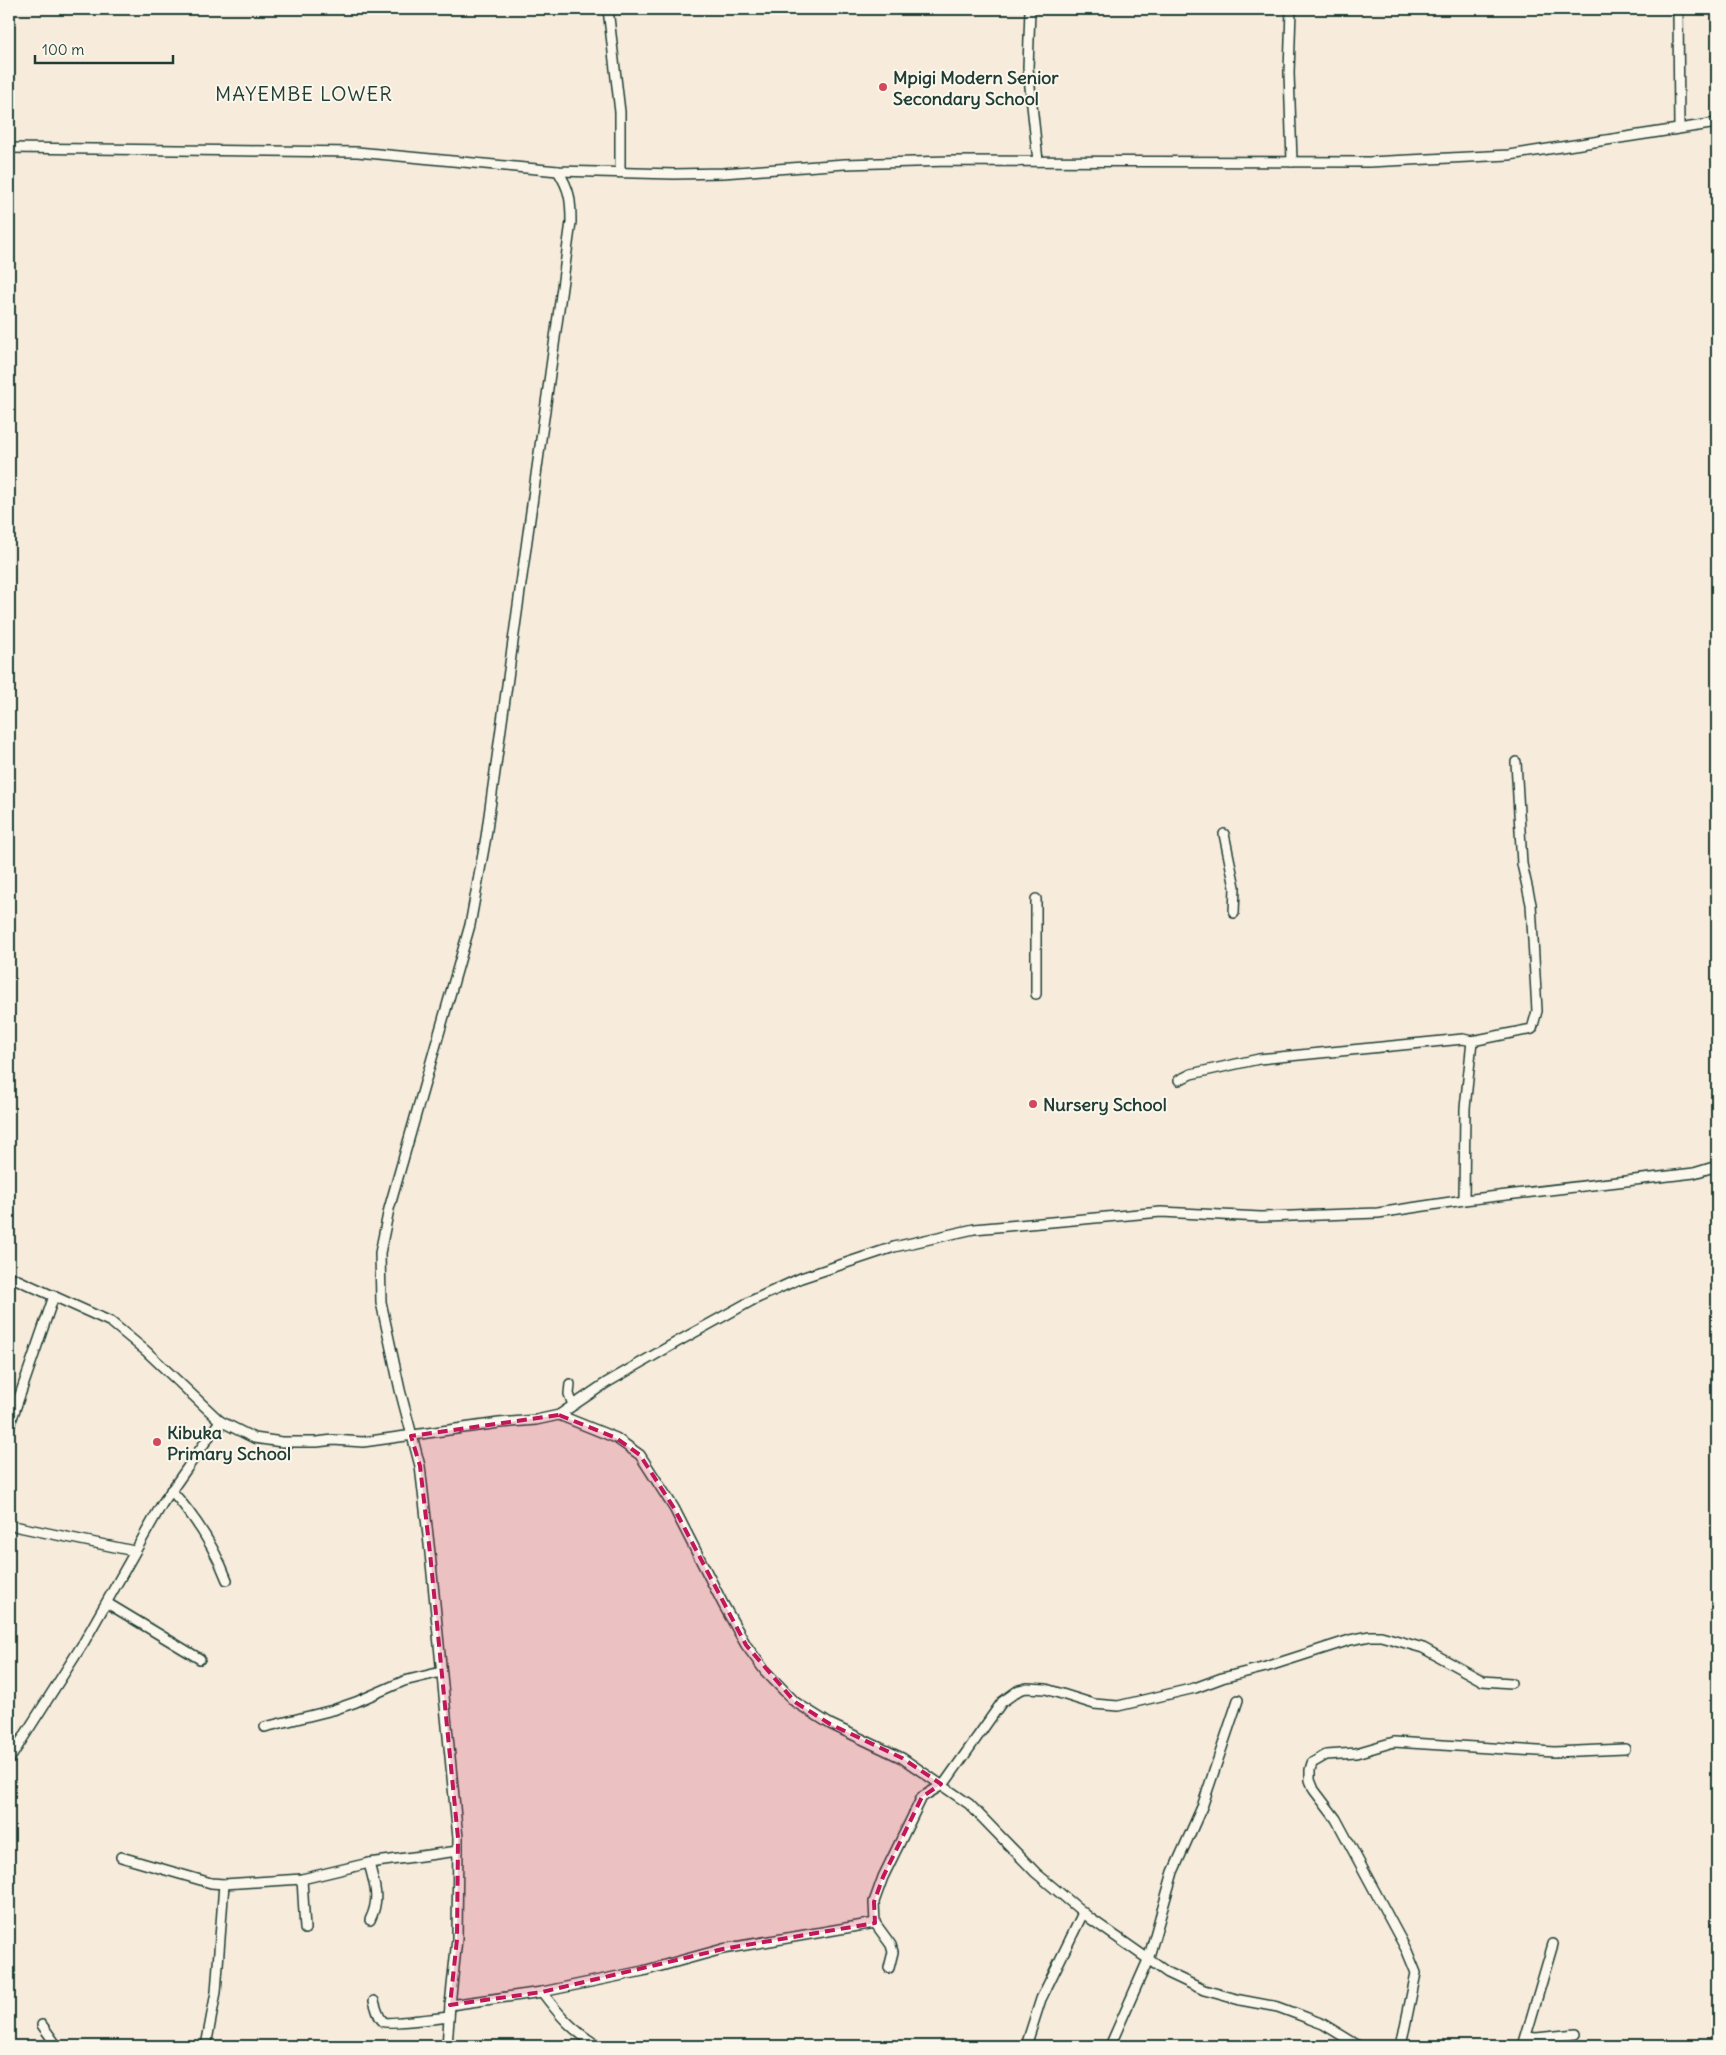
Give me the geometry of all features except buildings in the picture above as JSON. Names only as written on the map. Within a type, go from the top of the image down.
[{"type":"street","points":[[608,9],[620,112],[620,172]]},
{"type":"street","points":[[1030,9],[1028,68],[1038,161]]},
{"type":"street","points":[[1291,9],[1289,73],[1292,162]]},
{"type":"street","points":[[1678,9],[1679,128]]},
{"type":"street","points":[[9,148],[357,152],[558,171],[694,173],[845,164],[1038,161],[1369,162],[1509,155],[1717,123]]},
{"type":"street","points":[[448,2046],[450,2004],[457,1939],[458,1852],[430,1552],[420,1466],[411,1436],[381,1302],[380,1253],[389,1209],[470,925],[486,837],[571,222],[571,200],[558,171]]},
{"type":"street","points":[[1179,1080],[1191,1074],[1259,1060],[1463,1039],[1472,1041],[1532,1029],[1537,1010],[1531,904],[1522,864],[1516,762]]},
{"type":"street","points":[[1224,834],[1235,887],[1234,913]]},
{"type":"street","points":[[1036,899],[1036,994]]},
{"type":"street","points":[[1464,1200],[1465,1108],[1472,1041]]},
{"type":"street","points":[[9,1276],[111,1322],[146,1351],[220,1421],[254,1438],[282,1442],[333,1440],[362,1442],[559,1416],[606,1383],[751,1301],[801,1278],[894,1247],[964,1231],[1161,1212],[1261,1218],[1378,1213],[1464,1200],[1694,1173],[1717,1166]]},
{"type":"street","points":[[9,1427],[54,1296]]},
{"type":"street","points":[[570,1384],[573,1405]]},
{"type":"street","points":[[559,1416],[616,1438],[640,1455],[674,1508],[746,1645],[765,1671],[795,1702],[830,1724],[902,1758],[970,1804],[1036,1873],[1083,1913],[1168,1973],[1204,1990],[1240,2000],[1278,2007],[1297,2014],[1323,2024],[1359,2046]]},
{"type":"street","points":[[9,1760],[84,1642],[134,1551],[172,1490],[220,1421]]},
{"type":"street","points":[[172,1490],[201,1527],[217,1554],[226,1580]]},
{"type":"street","points":[[9,1525],[134,1551]]},
{"type":"street","points":[[107,1603],[200,1659]]},
{"type":"street","points":[[889,1968],[893,1952],[891,1945],[875,1922],[874,1902],[883,1877],[922,1797],[941,1784],[944,1784],[1002,1702],[1019,1690],[1027,1688],[1046,1689],[1094,1704],[1118,1706],[1195,1688],[1222,1678],[1266,1668],[1350,1640],[1370,1636],[1381,1636],[1423,1648],[1483,1681],[1511,1683]]},
{"type":"street","points":[[265,1727],[333,1710],[404,1681],[441,1672]]},
{"type":"street","points":[[1110,2046],[1148,1960],[1173,1872],[1202,1807],[1238,1700]]},
{"type":"street","points":[[1401,2046],[1416,1973],[1407,1951],[1336,1819],[1314,1790],[1310,1780],[1312,1762],[1326,1754],[1356,1753],[1394,1742],[1554,1752],[1625,1749]]},
{"type":"street","points":[[120,1857],[211,1883],[224,1884],[302,1878],[368,1862],[458,1852]]},
{"type":"street","points":[[368,1862],[377,1907],[370,1920]]},
{"type":"street","points":[[302,1878],[305,1929]]},
{"type":"street","points":[[206,2046],[216,1992],[224,1884]]},
{"type":"street","points":[[1026,2046],[1041,1998],[1083,1913]]},
{"type":"street","points":[[450,2004],[542,1992],[643,1971],[724,1949],[875,1922]]},
{"type":"street","points":[[1523,2046],[1553,1944]]},
{"type":"street","points":[[542,1992],[559,2015],[577,2033],[598,2046]]},
{"type":"street","points":[[374,2000],[379,2017],[384,2022],[390,2024],[408,2020],[449,2017]]},
{"type":"street","points":[[42,2025],[56,2046]]},
{"type":"street","points":[[1527,2037],[1536,2038],[1576,2034]]},
{"type":"highlighted area","points":[[559,1415],[616,1438],[640,1455],[674,1508],[746,1645],[795,1702],[830,1724],[902,1758],[941,1784],[922,1797],[883,1877],[874,1902],[875,1923],[723,1949],[542,1992],[450,2005],[457,1939],[458,1838],[420,1466],[411,1436]]},
{"type":"place","name":"Mpigi Modern Senior Secondary School","points":[[883,87]]},
{"type":"place","name":"Nursery School","points":[[1033,1104]]},
{"type":"place","name":"Kibuka Primary School","points":[[157,1442]]},
{"type":"district","name":"MAYEMBE LOWER","points":[[304,93]]}]
